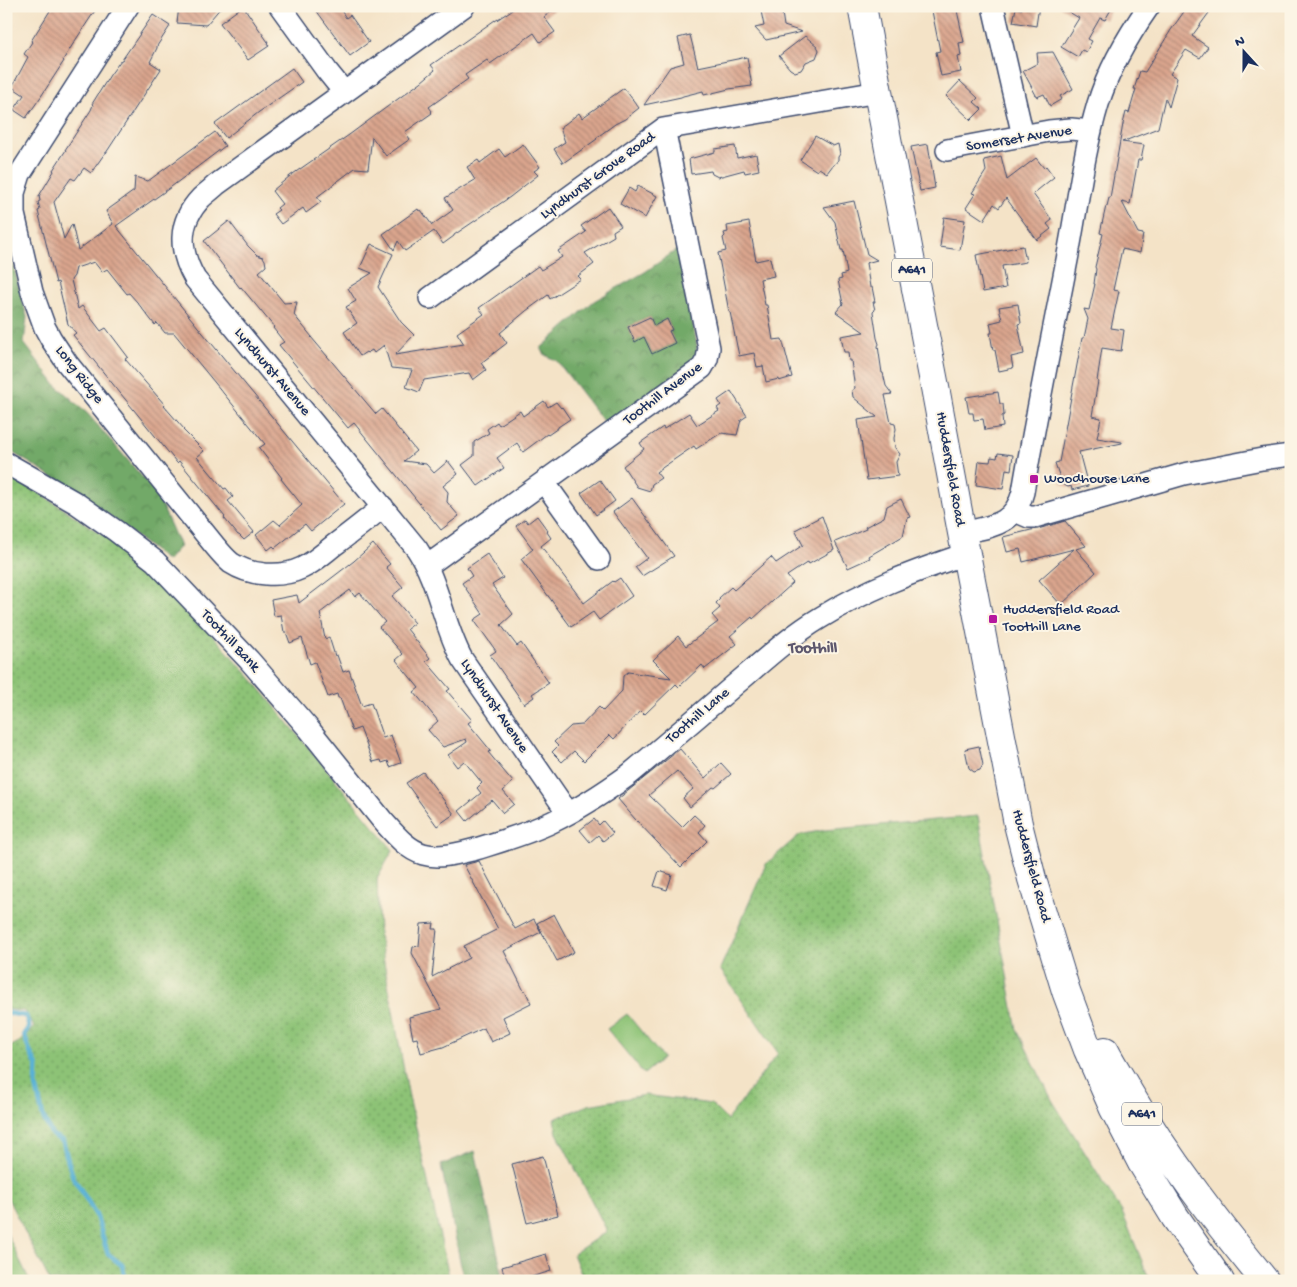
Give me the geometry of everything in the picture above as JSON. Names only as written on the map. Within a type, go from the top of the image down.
[{"type":"main road","name":"Huddersfield Road","points":[[862,6],[1018,824],[1032,879],[1075,1016],[1113,1107],[1142,1163],[1175,1217],[1220,1281]]},
{"type":"main road","name":"Huddersfield Road","points":[[1048,930],[1076,994],[1108,1057],[1144,1117],[1182,1176],[1264,1281]]},
{"type":"street","name":"Long Ridge","points":[[128,6],[16,183],[14,214],[32,292],[44,328],[67,363],[209,539],[225,558],[238,566],[252,572],[268,574],[283,574],[299,569],[322,555],[383,507]]},
{"type":"street","points":[[280,6],[344,92]]},
{"type":"street","name":"Lyndhurst Avenue","points":[[464,6],[202,197],[190,212],[186,221],[183,244],[185,257],[195,279],[412,541],[433,579],[451,635],[462,659],[568,813]]},
{"type":"street","points":[[993,6],[1023,136]]},
{"type":"street","points":[[964,544],[1005,521],[1015,512],[1019,503],[1091,131],[1099,102],[1117,58],[1132,30],[1149,6]]},
{"type":"street","name":"Lyndhurst Grove Road","points":[[430,298],[663,129],[878,92]]},
{"type":"street","name":"Toothill Avenue","points":[[427,566],[702,368],[707,359],[708,348],[663,129]]},
{"type":"street","name":"Somerset Avenue","points":[[947,150],[1057,130],[1091,131]]},
{"type":"street","points":[[1015,512],[1035,517],[1184,474],[1291,455]]},
{"type":"street","name":"Toothill Bank","points":[[6,463],[76,503],[116,531],[155,562],[249,660],[309,728],[382,820],[403,841],[423,854]]},
{"type":"street","points":[[544,482],[599,559]]},
{"type":"street","name":"Toothill Lane","points":[[423,854],[453,854],[497,843],[532,831],[568,813],[630,774],[756,667],[818,619],[874,588],[923,569],[964,544]]},
{"type":"green space","points":[[678,249],[697,345],[696,360],[606,425],[557,361],[545,355],[541,348],[594,301],[645,272]],"holes":[[[650,317],[654,326],[667,319],[672,330],[669,331],[675,343],[652,354],[644,337],[635,341],[628,327]]]},
{"type":"green space","points":[[6,260],[12,261],[27,317],[24,343],[55,384],[88,414],[156,493],[180,546],[167,561],[102,510],[6,449]]},
{"type":"green space","points":[[6,474],[29,486],[152,568],[252,679],[393,850],[377,879],[379,935],[408,1092],[450,1281],[50,1281],[6,1195],[6,1049],[19,1042],[34,1027],[25,1011],[6,1009]]},
{"type":"green space","points":[[978,816],[1017,1030],[1052,1100],[1122,1212],[1150,1281],[584,1281],[573,1254],[607,1231],[557,1133],[554,1119],[588,1105],[645,1095],[711,1104],[727,1120],[778,1053],[720,969],[766,864],[799,835],[825,830]]},
{"type":"green space","points":[[627,1014],[663,1058],[644,1074],[607,1029]]},
{"type":"green space","points":[[475,1151],[504,1281],[464,1281],[441,1165]]},
{"type":"green space","points":[[6,1232],[30,1281],[6,1281]]},
{"type":"building","points":[[53,6],[98,6],[26,118],[14,110],[24,95],[12,87],[28,57],[24,54]]},
{"type":"building","points":[[179,6],[222,6],[206,25],[177,23]]},
{"type":"building","points":[[243,6],[269,46],[248,60],[220,23]]},
{"type":"building","points":[[313,6],[338,6],[346,18],[350,15],[369,42],[350,56]]},
{"type":"building","points":[[518,6],[559,6],[544,17],[555,32],[540,42],[534,33],[490,64],[487,60],[465,75],[468,79],[429,107],[432,113],[405,132],[410,139],[386,156],[372,137],[368,169],[355,168],[317,197],[321,202],[306,213],[303,208],[281,224],[273,214],[279,210],[277,208],[282,204],[272,191],[421,82],[435,70],[431,65]]},
{"type":"building","points":[[760,6],[781,6],[784,26],[802,32],[766,40],[755,28],[764,26]]},
{"type":"building","points":[[931,6],[956,6],[964,42],[959,43],[961,56],[958,57],[961,72],[941,76],[936,52],[940,51]]},
{"type":"building","points":[[1022,6],[1039,6],[1036,26],[1013,22],[1016,8],[1022,9]]},
{"type":"building","points":[[1059,6],[1113,6],[1105,20],[1100,18],[1088,39],[1092,41],[1086,52],[1082,50],[1078,57],[1061,47],[1079,18]]},
{"type":"building","points":[[1188,6],[1214,6],[1192,36],[1208,47],[1200,58],[1186,50],[1170,74],[1177,78],[1169,107],[1165,98],[1158,128],[1122,142],[1144,145],[1141,160],[1138,160],[1130,204],[1122,202],[1138,233],[1143,234],[1140,253],[1122,249],[1113,290],[1119,291],[1111,328],[1124,330],[1121,351],[1102,348],[1092,416],[1101,418],[1097,438],[1122,443],[1079,452],[1088,486],[1072,490],[1071,486],[1068,487],[1062,484],[1055,463],[1059,462],[1082,338],[1084,338],[1088,319],[1084,309],[1089,310],[1095,284],[1095,267],[1103,234],[1100,233],[1106,206],[1110,198],[1123,124],[1126,112],[1129,113],[1140,71],[1145,72]]},
{"type":"building","points":[[153,15],[170,26],[157,46],[150,62],[161,69],[91,173],[84,168],[75,180],[71,178],[54,202],[64,239],[72,224],[78,250],[113,224],[106,211],[134,191],[135,177],[148,181],[215,132],[225,146],[116,226],[344,504],[311,531],[305,524],[275,548],[273,546],[268,550],[256,535],[274,520],[280,525],[302,505],[259,448],[265,444],[174,333],[165,333],[157,323],[155,325],[107,269],[102,272],[94,262],[76,268],[71,280],[78,309],[82,306],[101,331],[106,328],[128,357],[125,359],[165,405],[183,430],[204,451],[197,457],[233,497],[228,501],[254,532],[244,540],[179,461],[177,463],[73,335],[76,333],[68,324],[38,211],[40,210],[39,196],[53,170],[91,110],[92,104],[110,75]]},
{"type":"building","points":[[690,35],[698,67],[747,57],[752,86],[704,95],[703,91],[644,105],[670,67],[684,63],[678,38]]},
{"type":"building","points":[[805,36],[819,50],[816,58],[806,62],[801,70],[795,72],[779,56]]},
{"type":"building","points":[[1053,52],[1073,89],[1060,96],[1062,99],[1050,106],[1044,94],[1037,97],[1023,71],[1038,63],[1037,53]]},
{"type":"building","points":[[292,68],[302,82],[226,138],[215,124]]},
{"type":"building","points":[[960,81],[978,98],[974,102],[982,109],[971,120],[946,96]]},
{"type":"building","points":[[624,88],[639,108],[563,163],[554,149],[565,142],[560,128],[579,113],[582,118]]},
{"type":"building","points":[[815,136],[833,146],[838,144],[840,154],[838,160],[827,173],[819,168],[817,171],[800,160]]},
{"type":"building","points":[[523,144],[540,167],[534,171],[538,175],[443,244],[434,231],[405,251],[398,241],[394,250],[383,234],[418,209],[419,211],[421,210],[432,225],[453,210],[445,198],[475,180],[467,167],[478,160],[480,163],[499,149],[505,157]]},
{"type":"building","points":[[928,144],[935,188],[920,191],[911,147]]},
{"type":"building","points":[[735,146],[737,158],[756,154],[759,170],[745,173],[744,170],[718,177],[712,174],[711,171],[691,174],[689,159],[715,152],[715,149]]},
{"type":"building","points":[[1001,156],[1007,180],[1036,158],[1044,168],[1046,166],[1054,177],[1033,194],[1052,220],[1047,224],[1051,229],[1037,240],[1006,198],[999,208],[994,204],[984,220],[966,208],[975,194],[972,193],[986,171],[984,160]]},
{"type":"building","points":[[638,186],[657,196],[645,218],[620,204],[629,188],[635,192]]},
{"type":"building","points":[[854,201],[867,254],[877,260],[866,263],[875,302],[873,302],[875,310],[873,312],[882,373],[886,386],[892,394],[885,395],[891,423],[895,424],[896,429],[894,438],[895,448],[900,454],[896,462],[898,476],[867,480],[858,420],[877,417],[853,397],[852,390],[855,388],[851,361],[849,361],[848,352],[844,352],[841,336],[864,332],[836,312],[843,304],[838,280],[842,279],[841,275],[847,273],[835,222],[824,207]]},
{"type":"building","points":[[608,207],[621,226],[613,231],[614,236],[585,253],[594,264],[578,276],[581,279],[550,299],[548,295],[500,333],[507,343],[481,363],[486,370],[473,380],[469,373],[424,380],[419,392],[406,387],[412,370],[391,368],[384,345],[374,353],[372,350],[360,356],[344,332],[357,323],[346,307],[356,301],[348,288],[372,273],[360,268],[371,244],[393,254],[378,287],[401,322],[414,335],[395,355],[464,344],[457,333],[484,314],[479,308],[538,266],[541,270],[562,257],[558,251],[586,232],[581,226]]},
{"type":"building","points":[[944,217],[965,220],[960,250],[940,247]]},
{"type":"building","points":[[229,221],[248,246],[257,255],[263,257],[266,266],[259,272],[284,303],[297,302],[294,315],[311,337],[376,414],[382,409],[416,451],[404,461],[426,464],[434,473],[448,461],[458,474],[443,486],[448,492],[447,502],[459,516],[441,530],[354,423],[348,428],[297,367],[279,345],[284,342],[274,327],[240,288],[204,241]]},
{"type":"building","points":[[749,222],[756,261],[770,258],[774,276],[760,279],[773,340],[782,339],[792,377],[779,381],[779,379],[766,382],[763,366],[757,367],[754,353],[739,356],[729,312],[718,253],[726,251],[723,238],[725,236],[724,233],[728,232],[727,226]]},
{"type":"building","points":[[1023,246],[1026,262],[1002,266],[1006,288],[983,292],[976,255]]},
{"type":"building","points":[[1018,304],[1021,323],[1018,324],[1024,354],[1011,357],[1013,368],[999,371],[995,350],[993,350],[990,323],[1002,320],[999,307]]},
{"type":"building","points":[[650,317],[654,326],[667,319],[672,330],[669,331],[675,343],[652,354],[644,337],[635,342],[628,327]]},
{"type":"building","points":[[731,391],[747,416],[741,420],[737,435],[721,433],[696,449],[694,446],[656,472],[661,478],[652,484],[650,491],[637,487],[623,466],[644,449],[640,443],[663,427],[664,429],[689,413],[697,425],[719,411],[717,408],[721,405],[718,400]]},
{"type":"building","points":[[998,392],[1000,404],[1003,404],[1003,427],[985,430],[983,419],[974,420],[973,413],[969,413],[966,397]]},
{"type":"building","points":[[544,401],[548,407],[556,402],[570,419],[523,452],[517,443],[497,458],[504,468],[478,486],[462,465],[474,456],[474,442],[489,433],[487,429],[497,422],[499,425],[520,411],[523,416]]},
{"type":"building","points":[[998,453],[1013,455],[1011,470],[1006,469],[1003,489],[976,485],[979,461],[990,462],[991,457],[997,458]]},
{"type":"building","points":[[600,480],[615,501],[596,515],[581,493]]},
{"type":"building","points":[[632,498],[674,556],[642,576],[635,567],[647,558],[613,512]]},
{"type":"building","points":[[901,499],[910,517],[907,518],[903,536],[869,556],[870,558],[848,568],[835,542],[866,529],[865,527],[884,517],[887,506]]},
{"type":"building","points":[[537,516],[551,538],[541,546],[584,603],[613,581],[620,578],[632,596],[599,620],[593,612],[571,627],[521,559],[533,549],[516,526],[525,519],[528,523]]},
{"type":"building","points":[[822,516],[834,550],[809,564],[808,562],[787,576],[793,583],[753,619],[752,617],[730,636],[737,644],[705,669],[702,665],[679,687],[676,684],[644,715],[640,711],[614,739],[610,735],[584,761],[574,751],[562,762],[552,752],[558,746],[554,742],[571,726],[582,725],[599,707],[603,711],[622,691],[623,676],[628,672],[671,678],[653,660],[678,636],[686,646],[718,622],[712,615],[720,608],[716,603],[719,598],[731,587],[734,590],[771,557],[776,563],[803,545],[795,530]]},
{"type":"building","points":[[1065,521],[1086,546],[1076,549],[1096,572],[1061,605],[1039,580],[1074,549],[1023,562],[1020,549],[1007,552],[1003,537]]},
{"type":"building","points":[[373,544],[390,564],[386,567],[403,587],[392,596],[415,623],[407,629],[430,658],[426,661],[450,689],[447,691],[472,720],[468,723],[491,751],[488,752],[513,782],[503,791],[514,804],[503,813],[492,800],[467,821],[459,811],[481,793],[477,788],[482,783],[464,761],[457,767],[448,755],[467,742],[466,739],[443,747],[428,730],[438,721],[414,692],[419,688],[396,660],[403,654],[379,627],[385,622],[360,593],[355,597],[350,590],[320,613],[325,639],[329,637],[343,672],[349,670],[362,706],[371,703],[383,738],[391,735],[401,763],[390,767],[388,761],[382,763],[381,760],[373,762],[360,728],[352,731],[340,698],[338,698],[337,694],[328,697],[315,662],[310,664],[302,638],[290,643],[286,632],[284,632],[281,615],[274,616],[271,600],[297,595],[299,603]]},
{"type":"building","points":[[487,554],[503,578],[492,585],[513,614],[501,625],[517,646],[521,643],[549,683],[532,694],[534,697],[524,704],[490,655],[496,651],[474,620],[483,614],[462,583],[472,576],[467,568]]},
{"type":"building","points":[[979,746],[983,765],[980,770],[974,772],[969,768],[965,749]]},
{"type":"building","points":[[680,749],[705,778],[721,763],[731,774],[690,807],[683,798],[693,789],[677,771],[649,795],[682,827],[694,815],[705,825],[699,832],[707,841],[681,867],[618,799]]},
{"type":"building","points":[[423,772],[454,814],[437,826],[406,783]]},
{"type":"building","points":[[594,819],[599,825],[603,821],[613,833],[603,841],[598,835],[590,842],[580,830]]},
{"type":"building","points":[[479,861],[515,929],[534,919],[541,932],[504,951],[531,1003],[503,1017],[510,1033],[491,1042],[484,1028],[443,1047],[421,1053],[417,1038],[413,1039],[409,1017],[441,1009],[412,953],[413,947],[419,946],[421,924],[434,923],[433,929],[437,929],[432,977],[469,958],[464,946],[498,929],[464,865]]},
{"type":"building","points":[[659,871],[672,875],[667,890],[654,886]]},
{"type":"building","points":[[554,914],[574,952],[557,961],[537,923]]},
{"type":"building","points":[[543,1156],[558,1215],[527,1223],[512,1164]]},
{"type":"building","points":[[546,1254],[551,1271],[518,1281],[506,1281],[502,1267]]},
{"type":"waterway","points":[[6,1014],[26,1016],[29,1027],[24,1034],[37,1066],[36,1085],[43,1117],[52,1135],[63,1141],[73,1177],[96,1215],[108,1254],[122,1265],[126,1281]]},
{"type":"place","name":"Woodhouse Lane","points":[[1034,479]]},
{"type":"place","name":"Huddersfield Road Toothill Lane","points":[[993,619]]},
{"type":"district","name":"Toothill","points":[[813,649]]}]
